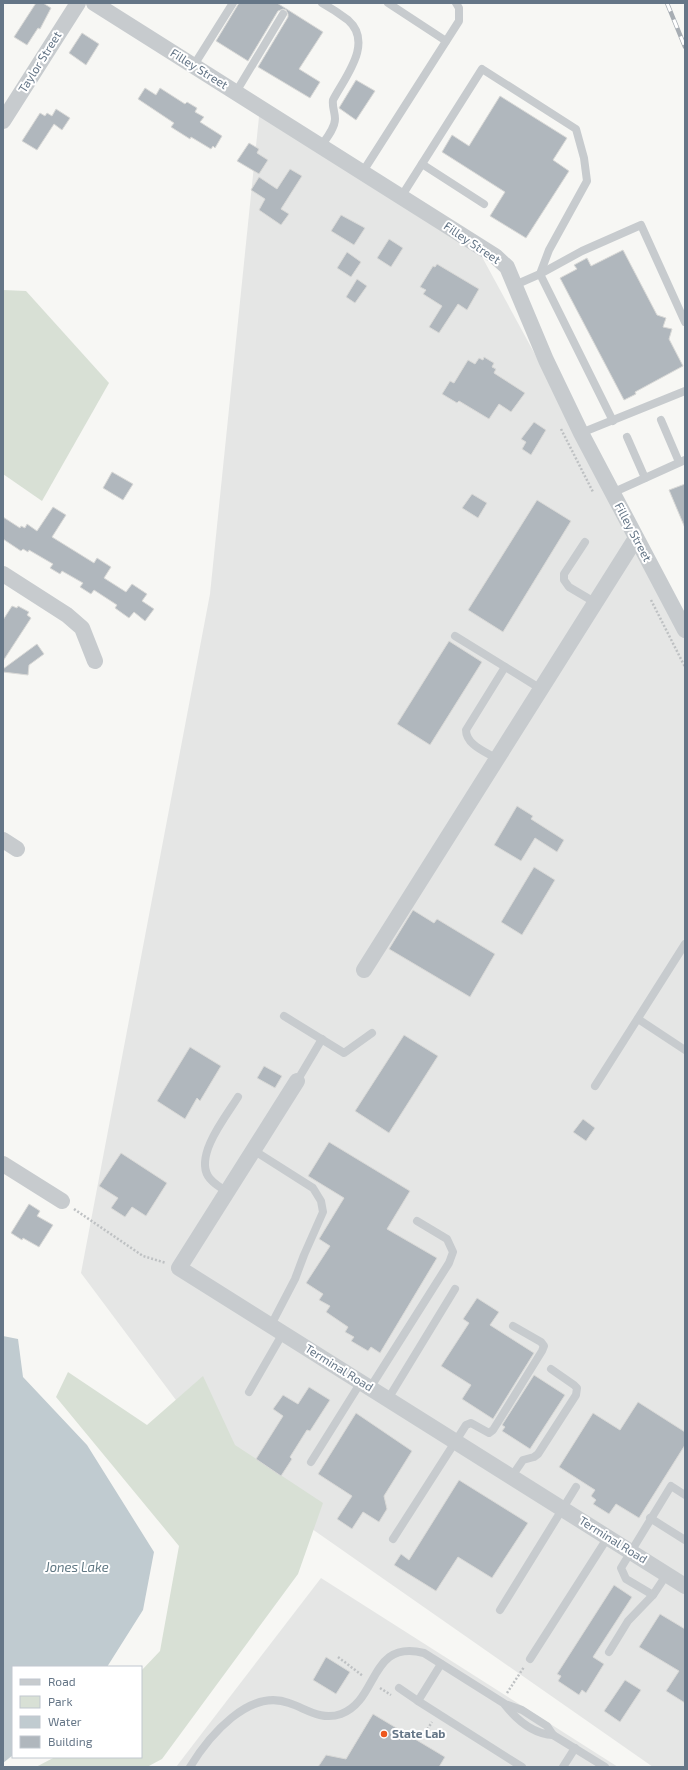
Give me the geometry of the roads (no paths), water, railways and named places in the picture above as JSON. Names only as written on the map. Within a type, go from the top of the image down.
[{"type":"street","name":"Taylor Street","points":[[3,121],[78,3]]},
{"type":"street","name":"Filley Street","points":[[94,3],[495,256],[507,267],[546,360],[581,433],[685,630]]},
{"type":"street","points":[[364,970],[636,538]]},
{"type":"street","points":[[3,574],[67,615],[82,628],[95,661]]},
{"type":"street","points":[[3,840],[17,849]]},
{"type":"street","points":[[227,1192],[296,1081]]},
{"type":"street","points":[[3,1164],[62,1201]]},
{"type":"street","name":"Terminal Road","points":[[227,1192],[179,1268],[685,1586]]},
{"type":"lane","points":[[194,66],[233,3]]},
{"type":"lane","points":[[321,146],[334,126],[335,120],[332,107],[333,100],[357,58],[359,46],[356,32],[349,21],[322,3]]},
{"type":"lane","points":[[388,3],[446,40]]},
{"type":"lane","points":[[362,172],[459,21],[459,8],[456,3]]},
{"type":"lane","points":[[236,92],[283,14]]},
{"type":"lane","points":[[401,197],[482,69],[576,129],[584,158],[587,181],[549,250],[540,274],[613,421]]},
{"type":"lane","points":[[422,164],[484,204]]},
{"type":"lane","points":[[515,285],[540,274],[582,251],[641,224],[685,322]]},
{"type":"lane","points":[[581,433],[685,391]]},
{"type":"lane","points":[[612,493],[682,461],[661,420]]},
{"type":"lane","points":[[627,438],[645,478]]},
{"type":"lane","points":[[585,542],[564,574],[564,580],[569,587],[596,603]]},
{"type":"lane","points":[[455,636],[541,689]]},
{"type":"lane","points":[[497,759],[471,743],[466,736],[466,730],[505,667]]},
{"type":"lane","points":[[595,1086],[685,944]]},
{"type":"lane","points":[[284,1016],[344,1053],[372,1033]]},
{"type":"lane","points":[[638,1019],[685,1050]]},
{"type":"lane","points":[[296,1081],[322,1039]]},
{"type":"lane","points":[[227,1192],[213,1182],[207,1175],[205,1160],[208,1146],[238,1097]]},
{"type":"lane","points":[[249,1392],[277,1329],[304,1255],[323,1212],[322,1202],[313,1188],[253,1150]]},
{"type":"lane","points":[[311,1462],[366,1385],[449,1263],[453,1252],[448,1239],[417,1221]]},
{"type":"lane","points":[[388,1399],[455,1290]]},
{"type":"lane","points":[[393,1539],[466,1425],[471,1423],[489,1433],[493,1430],[542,1351],[544,1346],[541,1342],[513,1326]]},
{"type":"lane","points":[[512,1476],[523,1460],[534,1457],[538,1454],[576,1394],[577,1388],[551,1369]]},
{"type":"lane","points":[[653,1595],[626,1579],[622,1568],[650,1518],[671,1486],[685,1495]]},
{"type":"lane","points":[[500,1610],[576,1487]]},
{"type":"lane","points":[[650,1518],[685,1540]]},
{"type":"lane","points":[[530,1658],[608,1537]]},
{"type":"lane","points":[[609,1652],[628,1621],[653,1595],[667,1574]]},
{"type":"lane","points":[[190,1767],[198,1754],[218,1731],[245,1708],[255,1702],[268,1699],[280,1700],[318,1716],[330,1717],[350,1710],[359,1701],[383,1664],[392,1655],[402,1650],[412,1650],[424,1653],[503,1703],[516,1718],[542,1735],[553,1735],[605,1767]]},
{"type":"lane","points":[[418,1701],[441,1664]]},
{"type":"lane","points":[[399,1688],[522,1767]]},
{"type":"lane","points":[[563,1767],[575,1748]]},
{"type":"water","name":"Jones Lake","points":[[3,1336],[18,1339],[23,1377],[87,1445],[154,1552],[143,1610],[108,1666],[12,1666],[12,1756],[3,1763]]},
{"type":"railway","points":[[667,3],[685,47]]},
{"type":"place","name":"State Lab","points":[[384,1734]]}]
